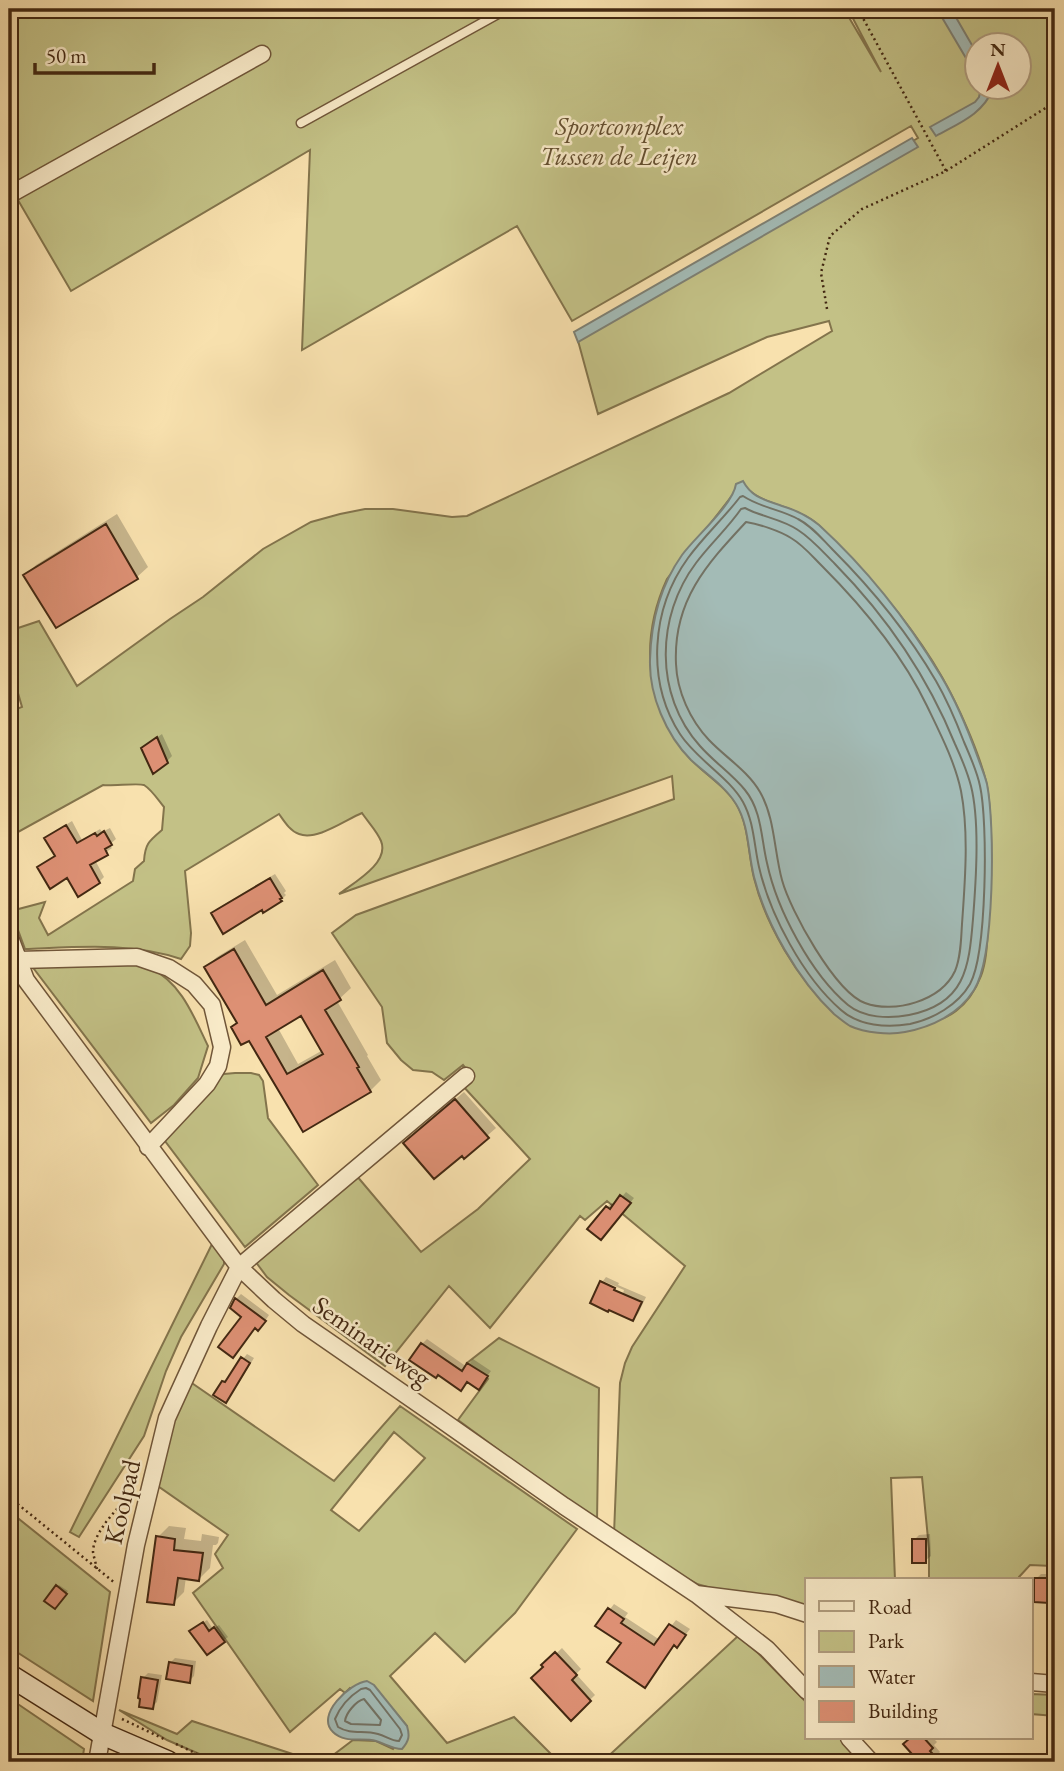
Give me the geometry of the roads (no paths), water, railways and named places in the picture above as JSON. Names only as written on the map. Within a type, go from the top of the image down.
[{"type":"street","points":[[9,195],[262,54]]},
{"type":"street","name":"Seminarieweg","points":[[9,935],[26,980],[239,1267],[313,1331],[564,1506],[696,1594],[767,1649],[805,1688]]},
{"type":"street","points":[[18,960],[137,957],[169,968],[194,984],[212,1005],[222,1047],[218,1066],[207,1084],[148,1147]]},
{"type":"street","points":[[239,1267],[466,1076]]},
{"type":"street","name":"Koolpad","points":[[97,1762],[136,1545],[167,1418],[239,1267]]},
{"type":"street","points":[[696,1594],[776,1604],[805,1613]]},
{"type":"street","points":[[9,1675],[103,1734],[168,1762]]},
{"type":"street","points":[[1032,1682],[1055,1684]]},
{"type":"street","points":[[851,1740],[871,1762]]},
{"type":"lane","points":[[301,123],[507,9]]},
{"type":"water","points":[[937,9],[951,9],[954,14],[964,32],[962,32],[962,51]]},
{"type":"water","points":[[975,102],[985,102],[969,117],[936,136],[930,127]]},
{"type":"water","points":[[912,138],[918,147],[578,342],[574,332]]},
{"type":"water","points":[[743,481],[760,498],[797,511],[819,525],[885,596],[915,635],[946,686],[966,726],[984,774],[990,803],[992,858],[989,921],[981,973],[974,990],[961,1006],[925,1027],[905,1032],[878,1033],[850,1026],[834,1014],[808,985],[785,950],[766,913],[754,877],[748,839],[736,804],[721,786],[682,750],[667,727],[656,700],[650,660],[655,618],[662,592],[682,555],[721,511],[736,484]]},
{"type":"water","points":[[367,1681],[374,1685],[407,1726],[408,1738],[402,1749],[371,1740],[343,1738],[333,1732],[329,1725],[328,1717],[337,1701],[352,1687]]},
{"type":"park label","name":"Sportcomplex Tussen de Leijen","points":[[619,141]]}]
